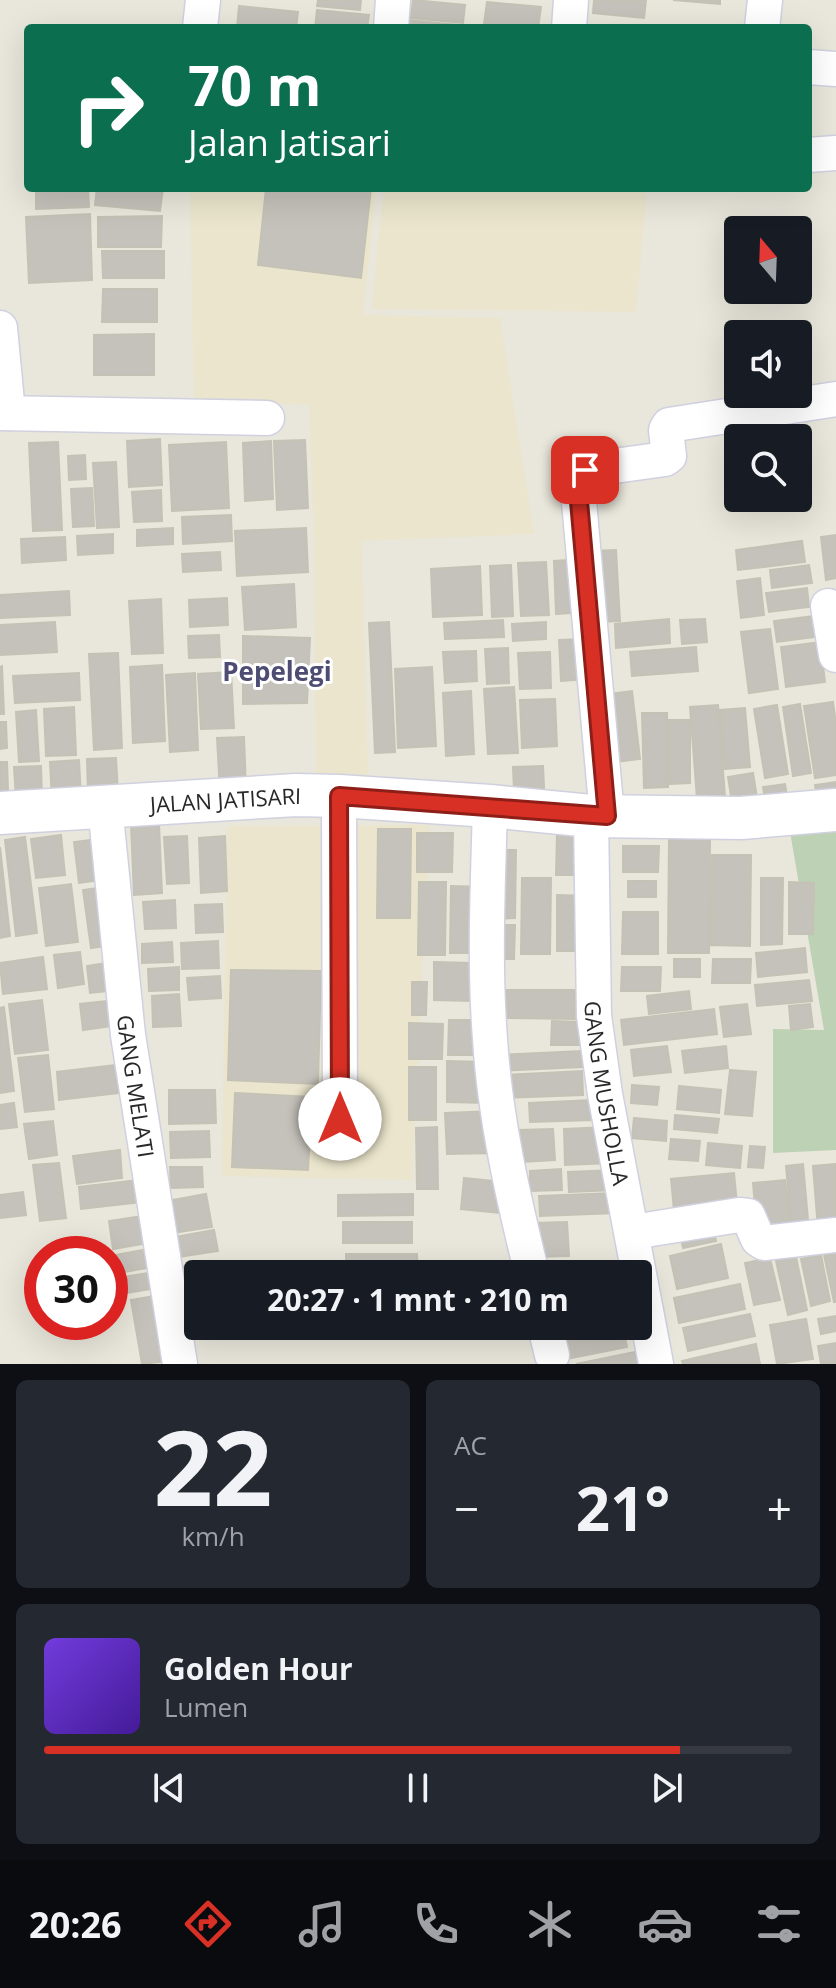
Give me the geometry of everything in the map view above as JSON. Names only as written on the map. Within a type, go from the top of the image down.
[{"type":"street","points":[[200,24],[203,0]]},
{"type":"street","points":[[391,24],[393,0]]},
{"type":"street","points":[[569,24],[571,0]]},
{"type":"street","points":[[762,24],[765,0]]},
{"type":"street","points":[[812,67],[836,69]]},
{"type":"street","points":[[812,155],[836,153]]},
{"type":"street","points":[[0,328],[4,413],[267,418]]},
{"type":"street","name":"GANG MUSHOLLA","points":[[656,1364],[605,1094],[594,1016],[599,816],[579,475],[585,470],[665,459],[669,456],[666,430],[669,425],[836,399]]},
{"type":"street","points":[[828,606],[836,655]]},
{"type":"street","points":[[339,796],[340,1119]]},
{"type":"street","name":"JALAN JATISARI","points":[[0,813],[238,797],[339,796],[599,816],[741,818],[836,810]]},
{"type":"street","name":"GANG MELATI","points":[[105,806],[128,1035],[180,1364]]},
{"type":"street","points":[[490,806],[487,966],[490,1038],[509,1180],[529,1260]]},
{"type":"street","points":[[633,1232],[739,1215],[748,1216],[758,1239],[764,1243],[836,1235]]},
{"type":"shaded area","points":[[190,192],[376,192],[363,315],[500,318],[534,534],[362,541],[368,779],[316,777],[314,538],[309,405],[194,400]]},
{"type":"shaded area","points":[[384,192],[647,192],[636,312],[372,309]]},
{"type":"shaded area","points":[[430,825],[412,1180],[222,1176],[227,826]]},
{"type":"green space","points":[[836,822],[836,1150],[773,1153],[773,1029],[824,1030],[789,826]]},
{"type":"building","points":[[318,0],[361,0],[360,10],[317,6]]},
{"type":"building","points":[[413,0],[465,5],[463,23],[411,18]]},
{"type":"building","points":[[594,0],[646,0],[644,18],[593,13]]},
{"type":"building","points":[[673,0],[720,0],[720,4]]},
{"type":"building","points":[[487,2],[541,7],[539,24],[484,24]]},
{"type":"building","points":[[239,6],[298,12],[296,24],[237,24]]},
{"type":"building","points":[[317,10],[369,15],[368,24],[315,24]]},
{"type":"building","points":[[406,20],[447,24],[406,24]]},
{"type":"building","points":[[36,192],[88,192],[89,207],[36,209]]},
{"type":"building","points":[[97,192],[162,192],[160,211],[95,205]]},
{"type":"building","points":[[266,192],[371,192],[361,278],[258,265]]},
{"type":"building","points":[[90,214],[92,280],[29,283],[26,217]]},
{"type":"building","points":[[162,216],[161,247],[98,247],[98,217]]},
{"type":"building","points":[[102,251],[164,251],[164,278],[103,278]]},
{"type":"building","points":[[103,289],[157,289],[157,322],[102,322]]},
{"type":"building","points":[[154,334],[154,375],[94,375],[94,335]]},
{"type":"building","points":[[160,439],[162,485],[129,487],[127,441]]},
{"type":"building","points":[[305,440],[308,508],[277,510],[274,441]]},
{"type":"building","points":[[271,441],[273,499],[245,501],[243,443]]},
{"type":"building","points":[[58,442],[62,530],[33,531],[29,443]]},
{"type":"building","points":[[226,442],[229,508],[172,511],[169,445]]},
{"type":"building","points":[[85,455],[86,479],[69,480],[68,456]]},
{"type":"building","points":[[116,462],[119,527],[97,528],[93,463]]},
{"type":"building","points":[[92,488],[94,526],[73,527],[71,489]]},
{"type":"building","points":[[161,490],[162,521],[134,522],[132,492]]},
{"type":"building","points":[[231,515],[232,541],[183,544],[182,517]]},
{"type":"building","points":[[173,528],[173,544],[137,546],[137,530]]},
{"type":"building","points":[[306,528],[308,572],[237,576],[235,531]]},
{"type":"building","points":[[113,534],[113,553],[78,555],[77,536]]},
{"type":"building","points":[[836,535],[836,578],[826,580],[821,537]]},
{"type":"building","points":[[65,537],[66,560],[22,563],[21,539]]},
{"type":"building","points":[[802,541],[805,562],[738,570],[736,550]]},
{"type":"building","points":[[616,550],[620,621],[594,622],[591,551]]},
{"type":"building","points":[[220,552],[221,570],[183,572],[182,554]]},
{"type":"building","points":[[568,560],[571,613],[556,614],[554,561]]},
{"type":"building","points":[[546,562],[549,615],[521,616],[518,563]]},
{"type":"building","points":[[511,565],[513,616],[492,617],[490,566]]},
{"type":"building","points":[[809,565],[812,583],[772,588],[770,570]]},
{"type":"building","points":[[480,566],[482,615],[433,617],[431,569]]},
{"type":"building","points":[[760,578],[764,615],[741,618],[737,581]]},
{"type":"building","points":[[294,584],[296,627],[245,630],[242,587]]},
{"type":"building","points":[[807,588],[809,607],[769,612],[766,593]]},
{"type":"building","points":[[69,591],[70,615],[0,618],[0,595]]},
{"type":"building","points":[[227,598],[228,625],[190,627],[189,600]]},
{"type":"building","points":[[161,599],[163,653],[132,654],[129,601]]},
{"type":"building","points":[[813,616],[815,637],[777,642],[774,621]]},
{"type":"building","points":[[669,619],[670,643],[616,648],[615,624]]},
{"type":"building","points":[[705,619],[707,642],[682,644],[680,620]]},
{"type":"building","points":[[503,620],[504,637],[445,639],[444,623]]},
{"type":"building","points":[[55,622],[57,652],[0,655],[0,625]]},
{"type":"building","points":[[389,622],[395,752],[375,753],[369,623]]},
{"type":"building","points":[[546,622],[546,639],[513,641],[512,624]]},
{"type":"building","points":[[770,629],[778,689],[749,693],[741,632]]},
{"type":"building","points":[[219,635],[220,657],[189,658],[188,636]]},
{"type":"building","points":[[243,636],[310,638],[307,703],[243,704]]},
{"type":"building","points":[[586,639],[587,679],[561,681],[559,640]]},
{"type":"building","points":[[820,642],[825,682],[786,687],[781,647]]},
{"type":"building","points":[[696,647],[698,671],[632,676],[630,652]]},
{"type":"building","points":[[508,648],[509,683],[487,684],[485,649]]},
{"type":"building","points":[[476,651],[477,681],[445,683],[443,652]]},
{"type":"building","points":[[550,652],[551,688],[520,689],[518,653]]},
{"type":"building","points":[[118,653],[122,748],[94,750],[89,654]]},
{"type":"building","points":[[162,665],[165,741],[133,743],[130,667]]},
{"type":"building","points":[[0,667],[4,714],[0,714]]},
{"type":"building","points":[[432,667],[436,746],[398,748],[395,669]]},
{"type":"building","points":[[231,672],[234,728],[201,729],[198,674]]},
{"type":"building","points":[[79,673],[80,700],[15,703],[13,676]]},
{"type":"building","points":[[195,673],[198,750],[170,752],[166,675]]},
{"type":"building","points":[[514,687],[518,753],[488,754],[484,689]]},
{"type":"building","points":[[471,691],[474,754],[446,756],[443,693]]},
{"type":"building","points":[[632,691],[640,759],[608,763],[600,695]]},
{"type":"building","points":[[555,699],[557,746],[522,748],[520,700]]},
{"type":"building","points":[[833,702],[836,775],[815,778],[804,706]]},
{"type":"building","points":[[800,704],[811,773],[793,776],[783,707]]},
{"type":"building","points":[[718,705],[725,797],[697,799],[690,707]]},
{"type":"building","points":[[777,705],[788,774],[765,778],[754,709]]},
{"type":"building","points":[[74,707],[76,755],[46,756],[44,709]]},
{"type":"building","points":[[745,708],[750,767],[725,769],[720,710]]},
{"type":"building","points":[[36,710],[39,761],[19,762],[16,712]]},
{"type":"building","points":[[642,713],[667,713],[668,787],[644,788]]},
{"type":"building","points":[[669,720],[690,720],[690,783],[670,784]]},
{"type":"building","points":[[0,722],[6,722],[7,748],[0,749]]},
{"type":"building","points":[[244,737],[246,790],[220,791],[217,738]]},
{"type":"building","points":[[116,758],[118,793],[88,794],[87,759]]},
{"type":"building","points":[[79,760],[81,798],[52,800],[50,762]]},
{"type":"building","points":[[0,762],[7,762],[8,791],[0,791]]},
{"type":"building","points":[[41,766],[42,797],[16,799],[14,767]]},
{"type":"building","points":[[543,766],[544,788],[514,790],[513,767]]},
{"type":"building","points":[[753,773],[758,804],[733,808],[728,777]]},
{"type":"building","points":[[836,782],[836,803],[818,806],[815,785]]},
{"type":"building","points":[[785,784],[788,803],[766,806],[763,787]]},
{"type":"building","points":[[159,824],[162,893],[134,895],[131,825]]},
{"type":"building","points":[[378,829],[411,829],[410,918],[377,918]]},
{"type":"building","points":[[417,833],[453,833],[452,872],[417,872]]},
{"type":"building","points":[[557,834],[584,834],[583,875],[556,875]]},
{"type":"building","points":[[61,835],[65,875],[36,878],[31,839]]},
{"type":"building","points":[[187,836],[189,883],[167,884],[164,837]]},
{"type":"building","points":[[225,836],[227,891],[201,893],[199,838]]},
{"type":"building","points":[[25,837],[37,933],[16,936],[5,840]]},
{"type":"building","points":[[97,839],[102,880],[79,883],[74,842]]},
{"type":"building","points":[[669,839],[710,839],[709,953],[668,953]]},
{"type":"building","points":[[623,846],[659,846],[658,872],[623,872]]},
{"type":"building","points":[[0,847],[10,936],[0,938]]},
{"type":"building","points":[[492,850],[516,850],[515,918],[492,919]]},
{"type":"building","points":[[712,855],[751,855],[750,946],[711,945]]},
{"type":"building","points":[[522,878],[551,878],[550,954],[521,954]]},
{"type":"building","points":[[761,878],[783,878],[782,944],[761,945]]},
{"type":"building","points":[[628,881],[656,881],[656,897],[628,897]]},
{"type":"building","points":[[419,882],[446,882],[445,955],[418,955]]},
{"type":"building","points":[[789,882],[814,883],[813,934],[789,934]]},
{"type":"building","points":[[71,884],[78,942],[46,946],[39,888]]},
{"type":"building","points":[[451,886],[486,887],[485,953],[450,953]]},
{"type":"building","points":[[105,887],[112,945],[91,948],[83,890]]},
{"type":"building","points":[[557,895],[591,896],[590,951],[557,951]]},
{"type":"building","points":[[175,900],[176,928],[145,929],[143,902]]},
{"type":"building","points":[[222,904],[223,932],[196,933],[195,905]]},
{"type":"building","points":[[623,912],[658,912],[658,954],[622,954]]},
{"type":"building","points":[[492,925],[515,925],[514,959],[492,959]]},
{"type":"building","points":[[218,941],[219,968],[182,969],[181,943]]},
{"type":"building","points":[[172,942],[173,962],[142,963],[142,944]]},
{"type":"building","points":[[805,948],[807,972],[758,977],[756,953]]},
{"type":"building","points":[[80,952],[84,984],[58,988],[54,955]]},
{"type":"building","points":[[43,957],[47,989],[3,994],[0,963]]},
{"type":"building","points":[[674,959],[700,959],[700,977],[674,977]]},
{"type":"building","points":[[713,959],[751,959],[750,983],[712,983]]},
{"type":"building","points":[[113,962],[116,990],[90,993],[87,966]]},
{"type":"building","points":[[434,962],[471,963],[471,1001],[434,1000]]},
{"type":"building","points":[[179,967],[179,990],[149,991],[148,969]]},
{"type":"building","points":[[622,967],[661,967],[660,991],[621,991]]},
{"type":"building","points":[[231,970],[321,971],[318,1084],[228,1080]]},
{"type":"building","points":[[220,976],[221,998],[189,1000],[187,978]]},
{"type":"building","points":[[809,980],[812,1001],[757,1006],[755,985]]},
{"type":"building","points":[[412,982],[427,982],[426,1015],[412,1015]]},
{"type":"building","points":[[507,990],[575,990],[575,1019],[506,1018]]},
{"type":"building","points":[[689,991],[691,1009],[649,1014],[647,996]]},
{"type":"building","points":[[179,994],[181,1026],[153,1027],[152,996]]},
{"type":"building","points":[[42,1000],[48,1050],[15,1054],[9,1004]]},
{"type":"building","points":[[116,1000],[119,1025],[83,1030],[80,1004]]},
{"type":"building","points":[[747,1004],[751,1034],[724,1037],[720,1007]]},
{"type":"building","points":[[810,1004],[813,1027],[791,1030],[789,1006]]},
{"type":"building","points":[[4,1007],[14,1091],[0,1093],[0,1008]]},
{"type":"building","points":[[714,1009],[717,1034],[624,1045],[621,1020]]},
{"type":"building","points":[[449,1020],[484,1020],[483,1055],[448,1055]]},
{"type":"building","points":[[552,1021],[582,1022],[582,1045],[551,1045]]},
{"type":"building","points":[[409,1023],[443,1024],[442,1059],[409,1059]]},
{"type":"building","points":[[667,1046],[671,1072],[634,1076],[631,1050]]},
{"type":"building","points":[[726,1046],[728,1068],[685,1073],[682,1051]]},
{"type":"building","points":[[581,1051],[582,1067],[499,1071],[498,1055]]},
{"type":"building","points":[[48,1055],[54,1109],[25,1112],[18,1058]]},
{"type":"building","points":[[447,1061],[487,1062],[487,1103],[447,1102]]},
{"type":"building","points":[[115,1065],[118,1093],[59,1100],[57,1072]]},
{"type":"building","points":[[409,1067],[436,1067],[436,1120],[409,1120]]},
{"type":"building","points":[[730,1070],[756,1072],[752,1116],[725,1114]]},
{"type":"building","points":[[582,1071],[583,1095],[502,1098],[502,1075]]},
{"type":"building","points":[[632,1085],[659,1087],[657,1105],[631,1103]]},
{"type":"building","points":[[679,1086],[721,1090],[719,1113],[677,1109]]},
{"type":"building","points":[[169,1090],[215,1090],[216,1123],[169,1124]]},
{"type":"building","points":[[235,1093],[312,1097],[308,1170],[232,1167]]},
{"type":"building","points":[[593,1100],[594,1120],[530,1122],[529,1103]]},
{"type":"building","points":[[14,1103],[17,1127],[0,1129],[0,1105]]},
{"type":"building","points":[[496,1111],[498,1153],[447,1154],[445,1113]]},
{"type":"building","points":[[675,1115],[719,1119],[717,1133],[674,1129]]},
{"type":"building","points":[[634,1118],[667,1121],[666,1141],[632,1138]]},
{"type":"building","points":[[53,1121],[57,1155],[29,1159],[24,1124]]},
{"type":"building","points":[[437,1127],[438,1189],[417,1189],[416,1128]]},
{"type":"building","points":[[609,1127],[610,1163],[565,1165],[564,1129]]},
{"type":"building","points":[[553,1129],[555,1160],[522,1162],[520,1130]]},
{"type":"building","points":[[209,1131],[210,1157],[171,1158],[170,1132]]},
{"type":"building","points":[[671,1139],[700,1141],[698,1161],[669,1159]]},
{"type":"building","points":[[708,1143],[742,1146],[740,1168],[706,1165]]},
{"type":"building","points":[[750,1146],[765,1147],[763,1168],[748,1167]]},
{"type":"building","points":[[120,1150],[122,1178],[77,1184],[73,1156]]},
{"type":"building","points":[[59,1163],[66,1218],[40,1221],[33,1165]]},
{"type":"building","points":[[803,1164],[809,1231],[792,1232],[786,1166]]},
{"type":"building","points":[[835,1164],[836,1227],[818,1229],[813,1166]]},
{"type":"building","points":[[170,1167],[202,1167],[203,1187],[171,1188]]},
{"type":"building","points":[[561,1169],[562,1190],[530,1191],[530,1171]]},
{"type":"building","points":[[615,1170],[615,1190],[569,1192],[568,1172]]},
{"type":"building","points":[[734,1173],[737,1204],[674,1210],[671,1179]]},
{"type":"building","points":[[464,1178],[503,1182],[500,1213],[461,1209]]},
{"type":"building","points":[[138,1180],[141,1202],[81,1209],[79,1187]]},
{"type":"building","points":[[785,1180],[790,1226],[757,1229],[753,1183]]},
{"type":"building","points":[[23,1192],[26,1215],[0,1218],[0,1195]]},
{"type":"building","points":[[616,1193],[617,1213],[540,1216],[539,1196]]},
{"type":"building","points":[[206,1194],[212,1227],[172,1233],[167,1201]]},
{"type":"building","points":[[413,1194],[413,1215],[338,1216],[338,1195]]},
{"type":"building","points":[[150,1215],[154,1242],[128,1246],[128,1236],[111,1236],[109,1221]]},
{"type":"building","points":[[343,1222],[412,1222],[412,1243],[343,1243]]},
{"type":"building","points":[[567,1222],[569,1256],[534,1257],[533,1223]]},
{"type":"building","points":[[713,1227],[716,1241],[683,1248],[680,1234]]},
{"type":"building","points":[[214,1230],[218,1251],[178,1257],[175,1237]]},
{"type":"building","points":[[721,1244],[728,1278],[677,1289],[670,1256]]},
{"type":"building","points":[[149,1249],[153,1267],[128,1271],[128,1253]]},
{"type":"building","points":[[836,1252],[836,1302],[834,1302],[824,1255]]},
{"type":"building","points":[[346,1254],[417,1254],[417,1260],[346,1260]]},
{"type":"building","points":[[821,1255],[830,1301],[811,1306],[801,1259]]},
{"type":"building","points":[[796,1257],[807,1310],[788,1315],[776,1261]]},
{"type":"building","points":[[770,1258],[780,1300],[754,1305],[745,1263]]},
{"type":"building","points":[[184,1266],[184,1287],[180,1267]]},
{"type":"building","points":[[155,1272],[157,1288],[128,1293],[128,1276]]},
{"type":"building","points":[[740,1284],[745,1309],[679,1323],[674,1298]]},
{"type":"building","points":[[166,1294],[177,1360],[142,1364],[131,1300]]},
{"type":"building","points":[[750,1314],[755,1336],[688,1351],[683,1328]]},
{"type":"building","points":[[836,1316],[836,1331],[821,1334],[818,1319]]},
{"type":"building","points":[[806,1319],[813,1359],[777,1364],[770,1325]]},
{"type":"building","points":[[567,1340],[626,1340],[627,1347],[571,1358]]},
{"type":"building","points":[[836,1343],[836,1364],[821,1364],[818,1346]]},
{"type":"building","points":[[756,1344],[760,1364],[683,1364],[682,1361]]},
{"type":"building","points":[[640,1351],[642,1364],[576,1364]]},
{"type":"district","name":"Pepelegi","points":[[277,671]]},
{"type":"route","points":[[340,1119],[339,796],[607,816],[577,479],[585,470]]}]
